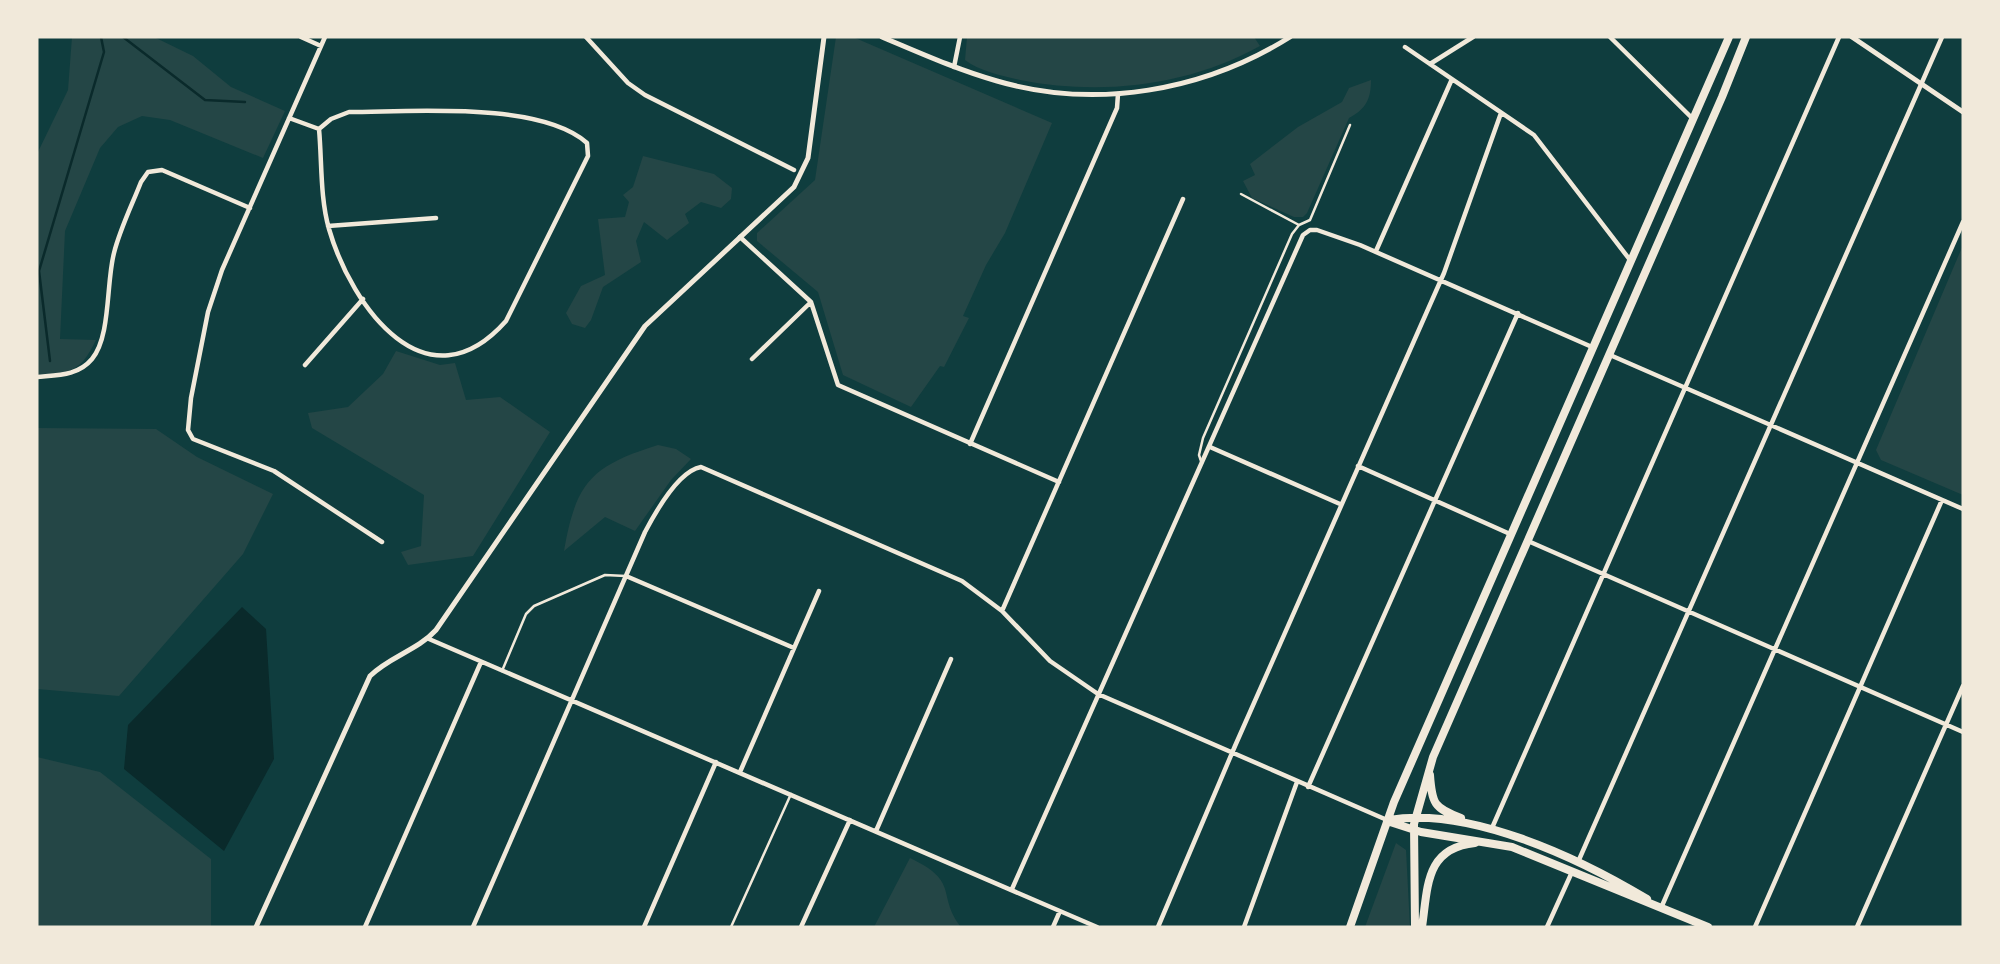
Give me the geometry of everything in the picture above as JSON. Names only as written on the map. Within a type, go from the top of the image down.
[{"type":"highway","points":[[1350,927],[1387,821],[1729,37]]},
{"type":"highway","points":[[1415,927],[1415,818],[1430,768],[1746,37]]},
{"type":"highway","points":[[1632,261],[1647,270]]},
{"type":"highway","points":[[1593,348],[1609,355]]},
{"type":"highway","points":[[1430,768],[1434,803],[1445,812],[1475,824]]},
{"type":"highway","points":[[1387,821],[1415,818],[1492,828],[1577,864],[1661,908]]},
{"type":"highway","points":[[1387,821],[1414,830],[1499,843],[1708,927]]},
{"type":"highway","points":[[1422,927],[1429,882],[1439,858],[1461,845],[1499,843]]},
{"type":"street","points":[[301,37],[321,46]]},
{"type":"street","points":[[325,37],[222,270],[208,312],[188,430],[197,440],[274,471],[382,542]]},
{"type":"street","points":[[586,37],[628,83],[645,95],[794,170]]},
{"type":"street","points":[[256,927],[363,687],[378,668],[429,639],[645,326],[794,187],[803,174],[808,158],[824,37]]},
{"type":"street","points":[[882,37],[954,67],[1038,90],[1118,94],[1159,89],[1204,78],[1239,65],[1290,37]]},
{"type":"street","points":[[954,67],[960,37]]},
{"type":"street","points":[[1430,64],[1473,37]]},
{"type":"street","points":[[1610,37],[1693,119]]},
{"type":"street","points":[[1492,828],[1839,37]]},
{"type":"street","points":[[1852,37],[1963,112]]},
{"type":"street","points":[[1577,864],[1942,37]]},
{"type":"street","points":[[1405,47],[1534,135],[1632,261]]},
{"type":"street","points":[[1376,251],[1452,79]]},
{"type":"street","points":[[970,444],[1117,108],[1118,94]]},
{"type":"street","points":[[349,111],[488,113],[526,117],[562,129],[587,143],[588,156],[506,321],[492,337],[474,349],[451,355],[434,355],[412,350],[393,337],[363,299],[340,263],[328,226],[319,129],[331,119],[349,111]]},
{"type":"street","points":[[1158,927],[1340,504],[1440,280],[1501,113]]},
{"type":"street","points":[[289,118],[319,129]]},
{"type":"street","points":[[37,377],[72,372],[86,365],[97,352],[103,336],[115,249],[148,172],[162,170],[250,208]]},
{"type":"street","points":[[1002,611],[1183,199]]},
{"type":"street","points":[[328,226],[436,218]]},
{"type":"street","points":[[1661,908],[1963,222]]},
{"type":"street","points":[[1012,889],[1303,235],[1310,230],[1376,251],[1593,348]]},
{"type":"street","points":[[740,237],[811,302],[838,385],[1059,482]]},
{"type":"street","points":[[305,365],[363,299]]},
{"type":"street","points":[[752,359],[811,302]]},
{"type":"street","points":[[1308,786],[1518,313]]},
{"type":"street","points":[[1609,355],[1963,509]]},
{"type":"street","points":[[1209,447],[1340,504]]},
{"type":"street","points":[[1357,466],[1511,534]]},
{"type":"street","points":[[472,927],[655,513],[690,471],[701,467],[938,570],[975,590],[1002,611],[1050,661],[1098,694],[1387,821]]},
{"type":"street","points":[[1755,927],[1942,500]]},
{"type":"street","points":[[1528,541],[1963,732]]},
{"type":"street","points":[[626,576],[794,648]]},
{"type":"street","points":[[740,772],[819,592]]},
{"type":"street","points":[[429,639],[1097,927]]},
{"type":"street","points":[[876,831],[951,659]]},
{"type":"street","points":[[365,927],[481,662]]},
{"type":"street","points":[[1857,927],[1963,686]]},
{"type":"street","points":[[644,927],[716,762]]},
{"type":"street","points":[[1244,927],[1297,782]]},
{"type":"street","points":[[801,927],[851,820]]},
{"type":"street","points":[[1547,927],[1572,872]]},
{"type":"street","points":[[1053,927],[1060,911]]},
{"type":"lane","points":[[1201,461],[1199,454],[1203,438],[1292,234],[1300,225],[1310,220],[1350,125]]},
{"type":"lane","points":[[1241,194],[1300,225]]},
{"type":"lane","points":[[502,671],[526,614],[534,606],[605,575],[626,576]]},
{"type":"lane","points":[[731,927],[790,794]]},
{"type":"shaded area","points":[[72,37],[154,37],[193,56],[231,87],[285,111],[263,158],[170,120],[142,116],[118,127],[100,148],[65,231],[60,339],[96,340],[85,359],[73,369],[37,375],[37,154],[68,90]]},
{"type":"shaded area","points":[[836,37],[853,37],[1052,123],[1005,233],[986,265],[963,316],[969,318],[944,367],[940,366],[911,407],[843,375],[818,292],[757,241],[757,233],[815,180]]},
{"type":"shaded area","points":[[967,37],[1254,37],[1260,46],[1232,60],[1174,79],[1113,87],[1082,87],[1020,80],[977,67],[965,60]]},
{"type":"shaded area","points":[[1371,80],[1366,103],[1349,118],[1303,217],[1294,217],[1252,198],[1243,181],[1255,175],[1250,164],[1298,127],[1342,102],[1349,88]]},
{"type":"shaded area","points":[[643,156],[714,174],[732,188],[731,199],[721,208],[701,202],[685,214],[689,223],[667,240],[644,222],[636,241],[641,262],[603,287],[591,320],[585,328],[572,324],[566,313],[581,286],[605,275],[598,219],[625,217],[629,202],[623,195],[633,187]]},
{"type":"shaded area","points":[[1963,245],[1963,495],[1881,460],[1876,450]]},
{"type":"shaded area","points":[[396,351],[440,365],[455,363],[466,400],[500,397],[550,432],[473,556],[408,565],[401,552],[421,546],[424,495],[312,428],[308,413],[348,407],[383,374]]},
{"type":"shaded area","points":[[37,428],[156,429],[197,457],[273,494],[243,554],[119,696],[37,689]]},
{"type":"shaded area","points":[[658,445],[676,449],[691,459],[671,480],[635,531],[605,517],[564,551],[574,508],[590,480],[617,461]]},
{"type":"shaded area","points":[[242,607],[266,629],[274,759],[224,851],[124,769],[128,725]]},
{"type":"shaded area","points":[[37,757],[100,772],[211,859],[211,927],[37,927]]},
{"type":"shaded area","points":[[1396,843],[1406,850],[1410,927],[1365,927]]},
{"type":"shaded area","points":[[910,858],[936,874],[942,882],[954,916],[961,927],[874,927]]},
{"type":"waterway","points":[[50,361],[39,271],[104,52],[101,37]]},
{"type":"waterway","points":[[123,37],[205,100],[245,102]]}]
